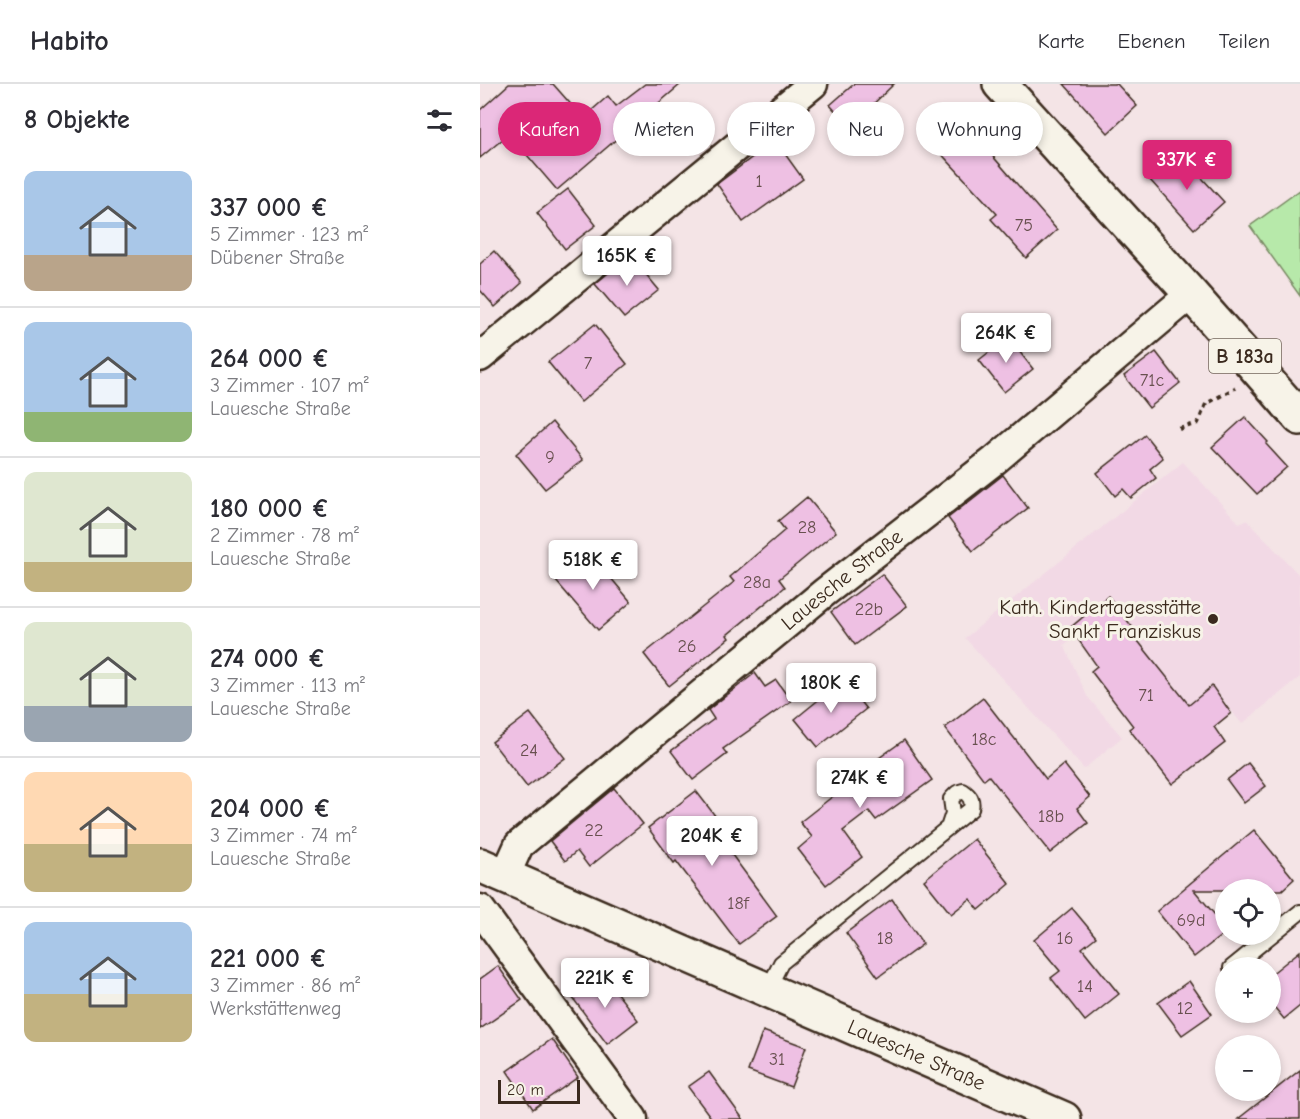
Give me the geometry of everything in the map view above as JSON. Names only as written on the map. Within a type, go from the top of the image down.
[{"type":"street","points":[[480,357],[813,84]]},
{"type":"street","name":"B 183a","points":[[1000,84],[1300,418]]},
{"type":"street","name":"Lauesche Straße","points":[[1065,1119],[492,870],[519,845],[825,592],[996,460],[1191,294]]},
{"type":"street","points":[[480,909],[633,1119]]},
{"type":"lane","points":[[768,991],[781,963],[949,825]]},
{"type":"lane","points":[[1245,957],[1300,912]]},
{"type":"path","points":[[1179,429],[1198,423],[1206,404],[1230,393],[1256,370]]},
{"type":"shaded area","name":"Kath. Kindertagesstätte Sankt Franziskus","points":[[1183,462],[1239,523],[1247,520],[1300,576],[1300,677],[1242,724],[1212,686],[1189,705],[1134,636],[1137,633],[1115,605],[1064,645],[1087,696],[1122,737],[1084,769],[965,638]]},
{"type":"green space","points":[[1300,190],[1300,296],[1250,226]]},
{"type":"building","points":[[509,84],[553,84],[569,102],[498,102],[498,143],[480,158],[480,110]]},
{"type":"building","points":[[645,84],[681,84],[660,102],[621,102]]},
{"type":"building","points":[[854,84],[894,84],[875,102],[833,102]]},
{"type":"building","points":[[1064,84],[1117,84],[1137,106],[1108,133]]},
{"type":"building","points":[[608,96],[613,102],[613,142],[601,152],[601,102]]},
{"type":"building","points":[[1179,153],[1224,202],[1194,229],[1150,180]]},
{"type":"building","points":[[528,156],[597,156],[557,190]]},
{"type":"building","points":[[754,156],[786,156],[803,179],[743,222],[717,184]]},
{"type":"building","points":[[943,156],[993,156],[1057,230],[1026,258],[991,219],[997,214]]},
{"type":"building","points":[[568,189],[596,225],[565,249],[537,213]]},
{"type":"building","points":[[494,251],[522,283],[495,307],[480,290],[480,264]]},
{"type":"building","points":[[630,255],[659,290],[624,318],[595,284]]},
{"type":"building","points":[[595,324],[627,364],[581,402],[548,362]]},
{"type":"building","points":[[1008,337],[1033,369],[1004,392],[979,360]]},
{"type":"building","points":[[1156,352],[1180,383],[1149,408],[1124,376]]},
{"type":"building","points":[[1245,417],[1287,467],[1257,494],[1212,447]]},
{"type":"building","points":[[552,422],[583,460],[545,489],[516,454]]},
{"type":"building","points":[[1145,435],[1163,458],[1150,469],[1156,478],[1131,498],[1123,489],[1115,496],[1097,473]]},
{"type":"building","points":[[1003,475],[1028,508],[973,551],[948,518]]},
{"type":"building","points":[[807,497],[836,532],[779,579],[785,587],[727,635],[729,638],[669,686],[644,654],[734,582],[730,577],[785,530],[778,521]]},
{"type":"building","points":[[589,552],[631,602],[598,630],[556,581]]},
{"type":"building","points":[[882,574],[907,606],[855,645],[831,612]]},
{"type":"building","points":[[1108,596],[1137,633],[1134,636],[1189,705],[1212,686],[1231,713],[1214,727],[1225,743],[1172,784],[1129,729],[1133,726],[1091,671],[1097,666],[1070,628]]},
{"type":"building","points":[[755,673],[765,687],[776,680],[791,701],[723,749],[727,754],[693,780],[671,751],[714,719],[708,710]]},
{"type":"building","points":[[843,680],[866,709],[818,747],[795,719]]},
{"type":"building","points":[[983,698],[1046,779],[1064,764],[1090,797],[1077,808],[1088,823],[1050,853],[989,776],[984,780],[945,728]]},
{"type":"building","points":[[530,713],[565,758],[527,787],[492,742]]},
{"type":"building","points":[[904,740],[932,780],[876,820],[869,811],[843,831],[862,857],[826,885],[798,849],[812,837],[800,822],[856,778],[854,776]]},
{"type":"building","points":[[1248,763],[1266,786],[1244,803],[1227,780]]},
{"type":"building","points":[[614,788],[643,824],[589,867],[577,851],[565,861],[550,841]]},
{"type":"building","points":[[696,791],[723,826],[715,832],[777,916],[739,944],[648,828]]},
{"type":"building","points":[[1254,830],[1294,879],[1282,890],[1281,879],[1215,879],[1215,890],[1194,890],[1215,915],[1215,941],[1194,957],[1157,911]]},
{"type":"building","points":[[974,839],[1010,884],[979,910],[970,899],[951,914],[924,880]]},
{"type":"building","points":[[892,899],[923,944],[878,977],[846,933]]},
{"type":"building","points":[[1072,908],[1096,937],[1082,948],[1119,994],[1085,1021],[1051,978],[1060,971],[1034,940]]},
{"type":"building","points":[[1300,951],[1300,1006],[1284,1019],[1281,1015],[1281,966]]},
{"type":"building","points":[[498,966],[522,1000],[480,1029],[480,979]]},
{"type":"building","points":[[602,974],[638,1020],[607,1044],[572,997]]},
{"type":"building","points":[[1189,981],[1212,1014],[1182,1035],[1158,1003]]},
{"type":"building","points":[[763,1031],[806,1047],[791,1087],[748,1071]]},
{"type":"building","points":[[552,1039],[578,1077],[533,1109],[507,1071]]},
{"type":"building","points":[[1300,1070],[1300,1119],[1238,1119],[1261,1101],[1281,1101],[1281,1085]]},
{"type":"building","points":[[709,1072],[743,1119],[712,1119],[688,1087]]},
{"type":"place","name":"Kath. Kindertagesstätte Sankt Franziskus","points":[[1213,619]]}]
